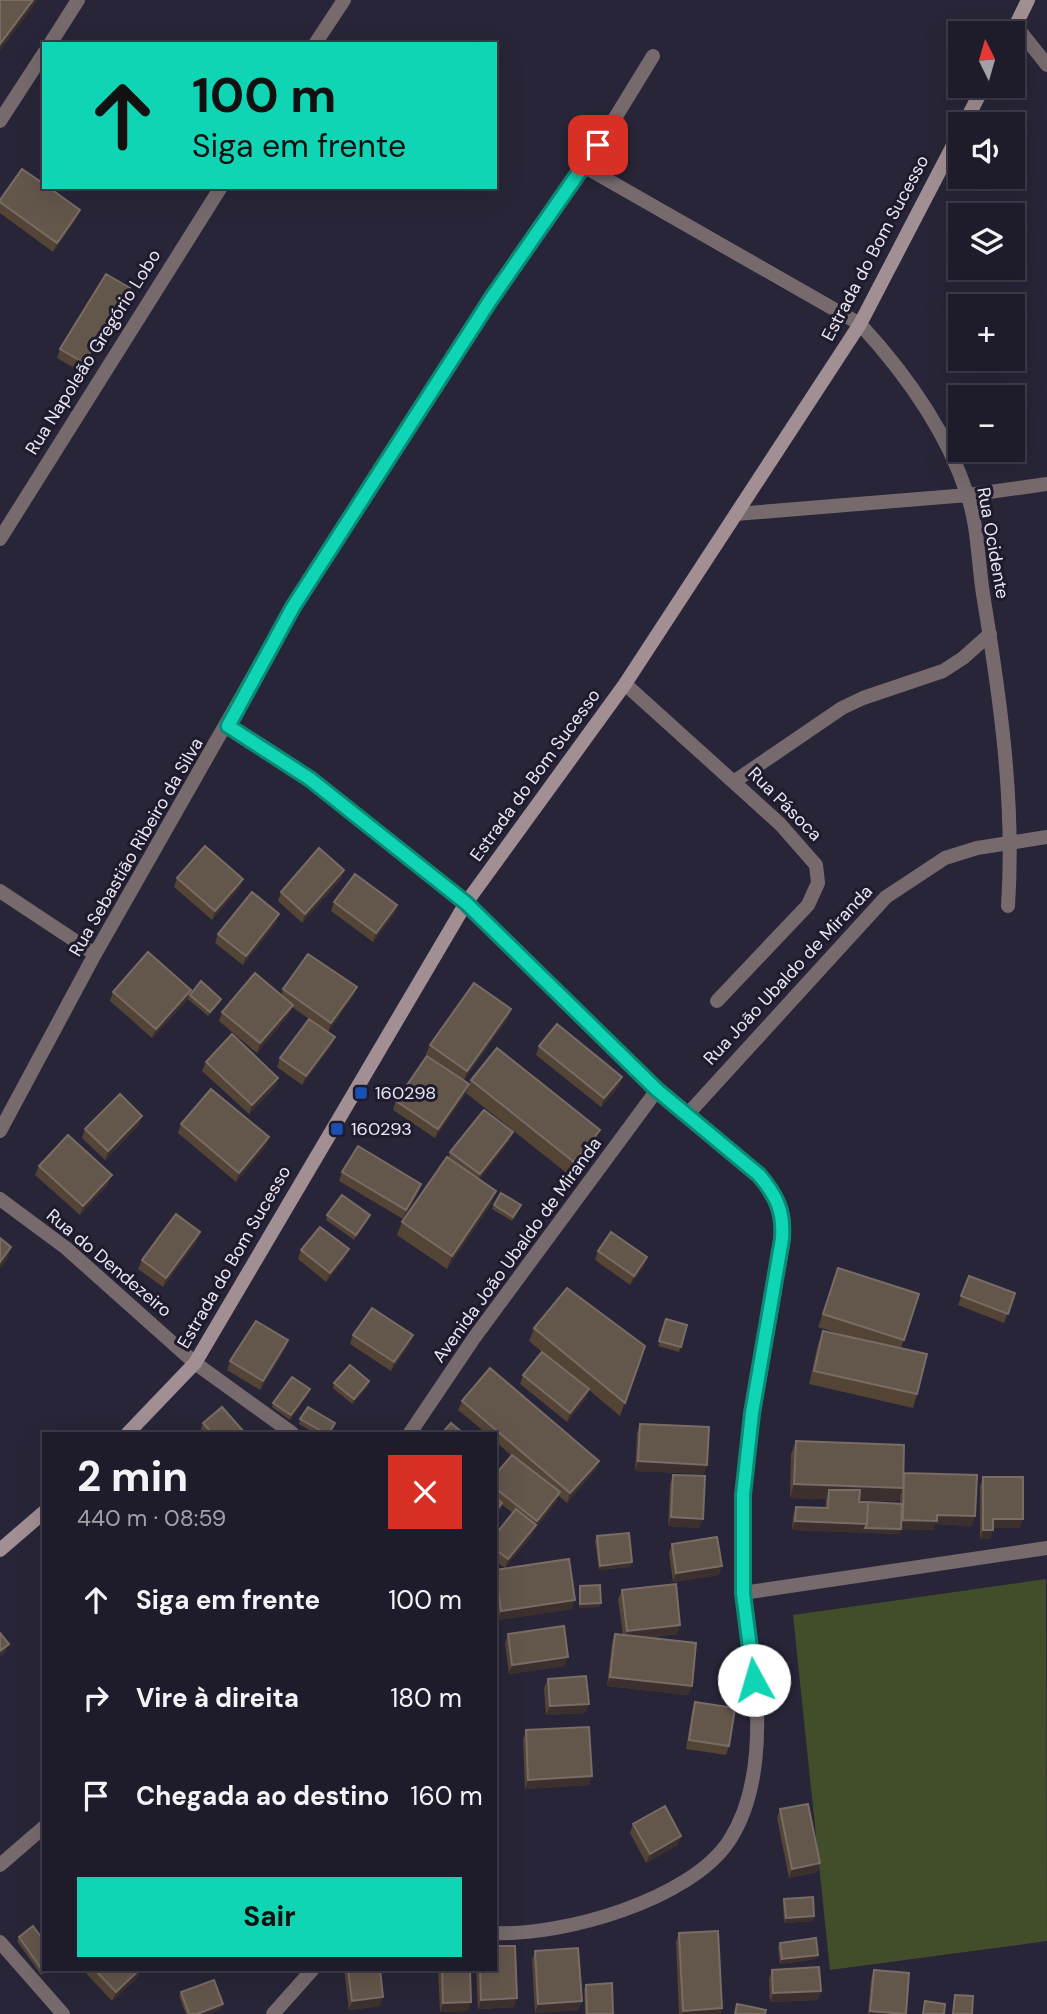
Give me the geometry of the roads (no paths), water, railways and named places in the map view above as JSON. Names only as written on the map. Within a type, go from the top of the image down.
[{"type":"street","points":[[51,42],[78,0]]},
{"type":"street","points":[[316,42],[344,0]]},
{"type":"street","points":[[1018,21],[1028,0]]},
{"type":"street","points":[[1026,42],[1047,65]]},
{"type":"street","points":[[0,121],[42,56]]},
{"type":"street","name":"Rua Sebastião Ribeiro da Silva","points":[[0,1131],[95,954],[228,726],[293,607],[491,299],[585,167],[653,56]]},
{"type":"street","name":"Estrada do Bom Sucesso","points":[[129,1432],[195,1363],[466,903],[625,684],[860,324],[948,155]]},
{"type":"street","name":"Rua Ocidente","points":[[585,167],[860,324],[888,354],[932,418],[968,495],[990,634],[1012,841],[1008,906]]},
{"type":"street","name":"Rua Napoleão Gregório Lobo","points":[[0,539],[220,189]]},
{"type":"street","points":[[736,514],[968,495],[1047,484]]},
{"type":"street","points":[[735,781],[842,708],[863,698],[943,671],[962,659],[990,634]]},
{"type":"street","name":"Rua Pásoca","points":[[625,684],[735,781],[805,850],[816,865],[818,883],[808,905],[717,1001]]},
{"type":"street","points":[[228,726],[310,779],[466,903],[657,1090],[759,1175],[772,1190],[784,1217],[743,1495],[743,1593],[753,1661],[757,1747],[748,1793],[729,1841],[682,1882],[638,1904],[601,1918],[551,1929],[497,1933]]},
{"type":"street","name":"Rua João Ubaldo de Miranda","points":[[686,1116],[886,897],[945,859],[1012,841],[1047,837]]},
{"type":"street","points":[[0,891],[95,954]]},
{"type":"street","name":"Avenida João Ubaldo de Miranda","points":[[411,1432],[474,1338],[657,1090]]},
{"type":"street","name":"Rua do Dendezeiro","points":[[0,1199],[66,1248],[195,1363],[291,1432]]},
{"type":"street","points":[[0,1550],[42,1514]]},
{"type":"street","points":[[743,1593],[1047,1548]]},
{"type":"street","points":[[0,1865],[42,1829]]},
{"type":"street","points":[[0,1942],[63,2014]]},
{"type":"street","points":[[273,2014],[311,1971]]},
{"type":"place","name":"160298","points":[[361,1093]]},
{"type":"place","name":"160293","points":[[337,1129]]}]
